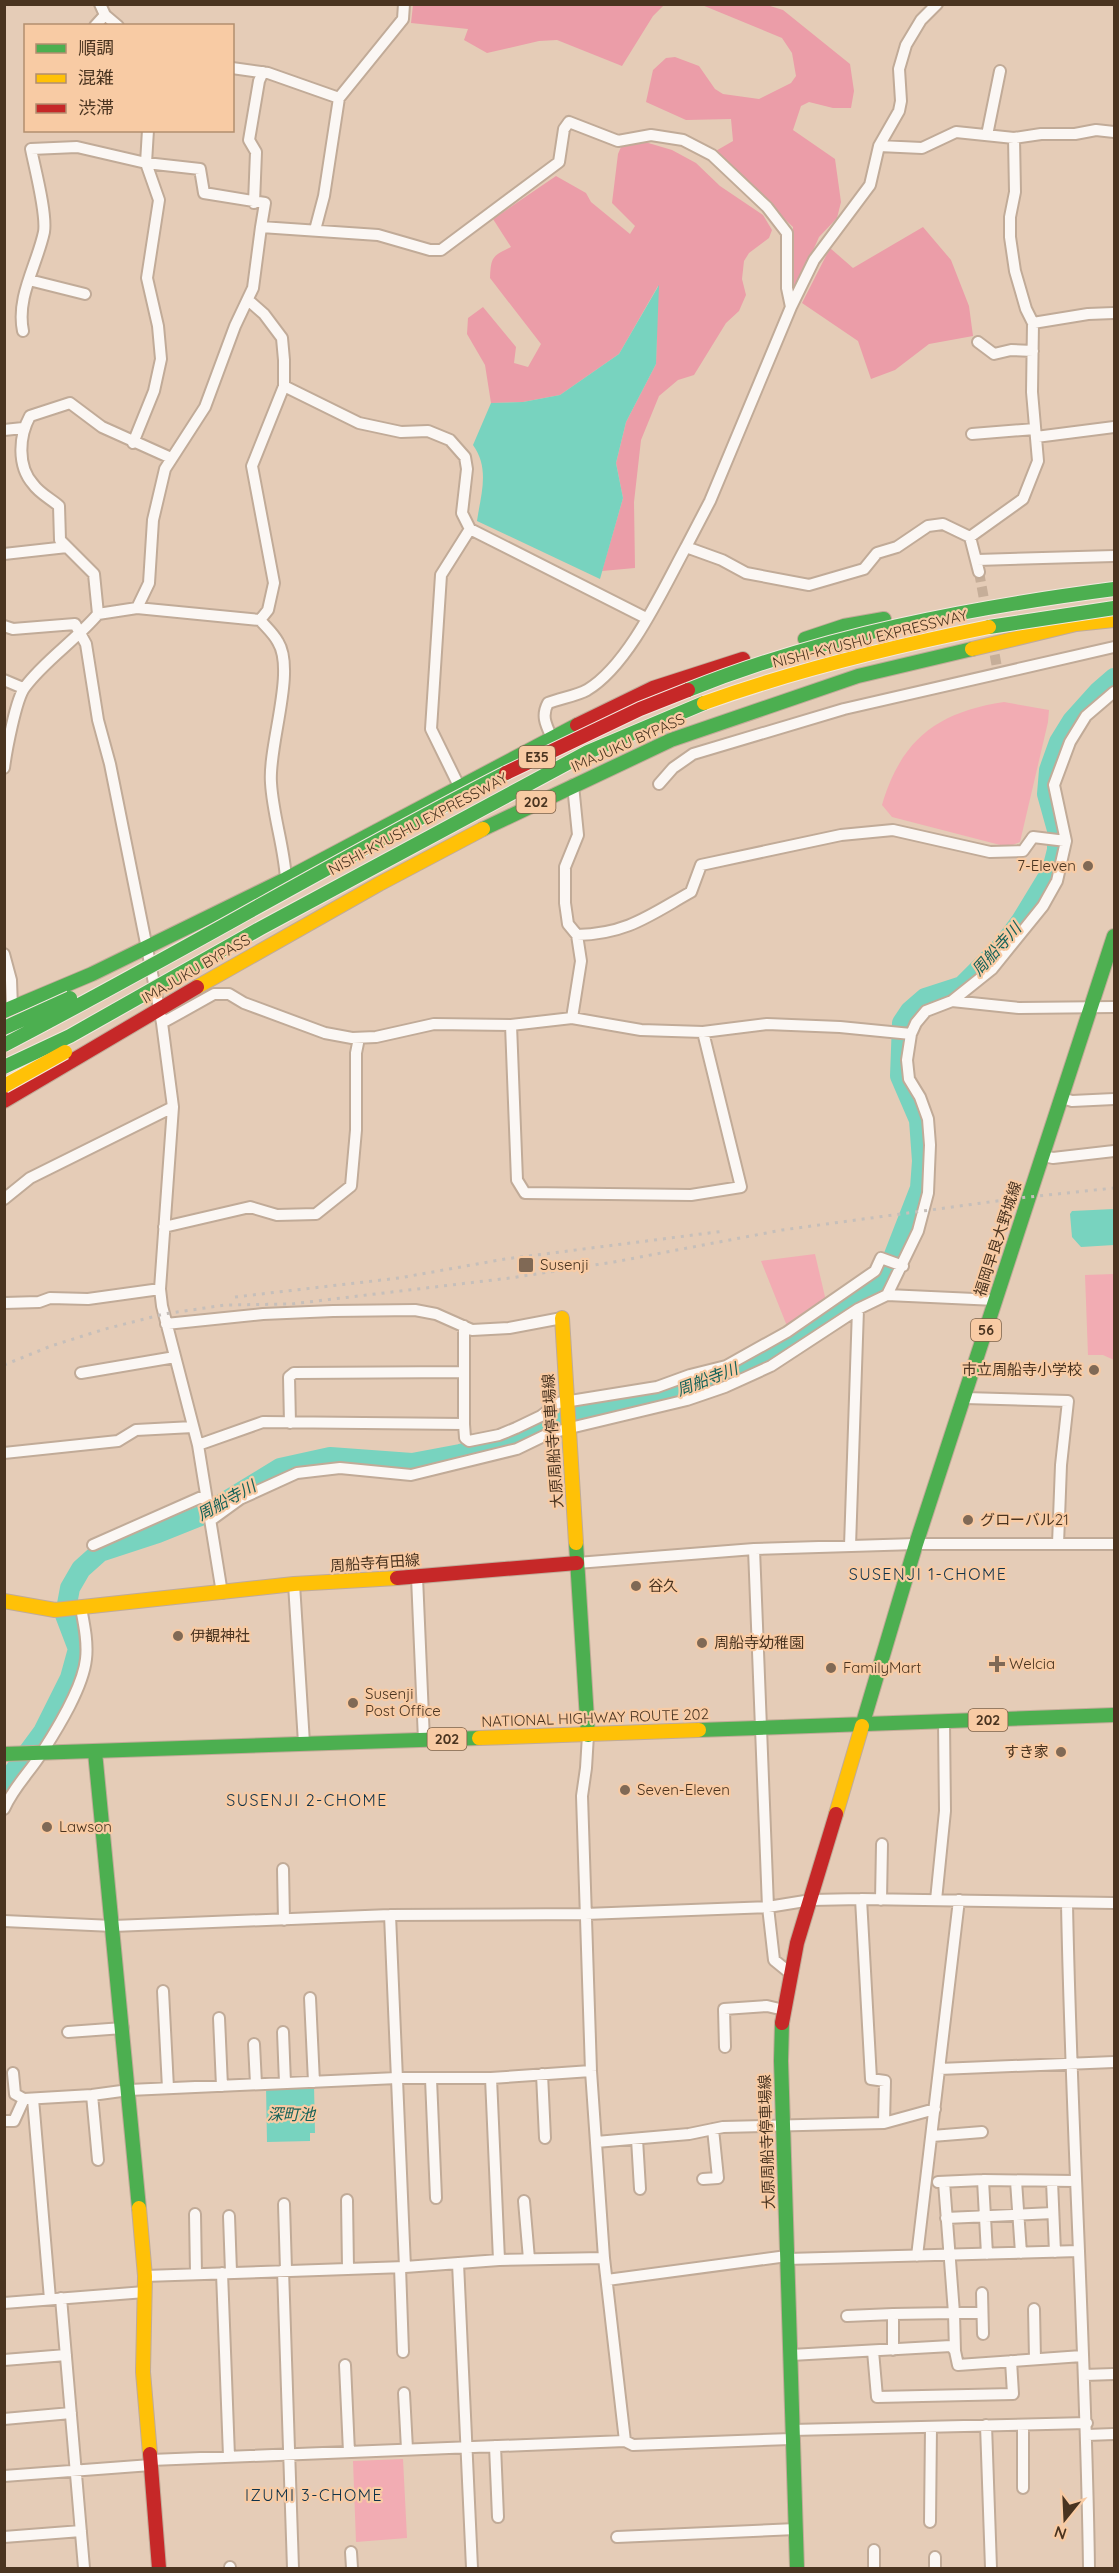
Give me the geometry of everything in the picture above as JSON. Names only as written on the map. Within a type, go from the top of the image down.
[{"type":"main road","points":[[4,1028],[134,965],[245,903],[293,881],[459,786],[653,688],[844,626],[1042,592],[1114,583]]},
{"type":"main road","name":"NISHI-KYUSHU EXPRESSWAY","points":[[4,1045],[61,1017],[293,881],[570,741],[663,699],[737,670],[820,645],[928,618],[1114,588]]},
{"type":"main road","name":"NISHI-KYUSHU EXPRESSWAY","points":[[4,1067],[70,1036],[261,928],[519,788],[588,752],[669,716],[743,689],[934,638],[1001,624],[1114,608]]},
{"type":"main road","name":"IMAJUKU BYPASS","points":[[4,1101],[158,1009],[379,884],[516,812],[671,740],[858,676],[1076,624],[1114,620]]},
{"type":"main road","points":[[8,1010],[93,974],[147,946],[293,881]]},
{"type":"main road","name":"福岡早良大野城線","points":[[862,1726],[916,1544],[1114,936]]},
{"type":"main road","points":[[4,1086],[67,1051],[163,984]]},
{"type":"main road","name":"大原周船寺停車場線","points":[[562,1318],[577,1563]]},
{"type":"main road","points":[[577,1563],[588,1735]]},
{"type":"main road","name":"周船寺有田線","points":[[4,1601],[55,1610],[294,1584],[417,1577],[577,1563]]},
{"type":"main road","name":"NATIONAL HIGHWAY ROUTE 202","points":[[6,1754],[763,1730],[1114,1715]]},
{"type":"main road","name":"大原周船寺停車場線","points":[[797,2568],[781,2061],[784,2010],[790,1973],[862,1726]]},
{"type":"main road","points":[[95,1752],[145,2276],[143,2372],[159,2568]]},
{"type":"street","points":[[100,4],[105,15],[116,24]]},
{"type":"street","points":[[315,230],[324,196],[339,98],[402,19],[404,4]]},
{"type":"street","points":[[552,738],[544,721],[544,711],[548,703],[578,694],[612,669],[636,639],[645,618],[686,547],[710,501],[791,308],[814,260],[870,185],[879,146],[899,111],[902,101],[899,69],[906,45],[921,20],[938,4]]},
{"type":"street","points":[[97,24],[105,15]]},
{"type":"street","points":[[234,68],[263,72],[339,98]]},
{"type":"street","points":[[987,135],[1000,71]]},
{"type":"street","points":[[254,203],[256,152],[249,140],[259,81],[263,72]]},
{"type":"street","points":[[261,227],[378,235],[430,250],[441,250],[559,162],[564,129],[569,122],[610,140],[635,139],[651,135],[683,140],[712,155],[784,226],[787,233],[787,288],[791,308]]},
{"type":"street","points":[[879,146],[922,148],[956,132],[1014,138],[1041,134],[1075,134],[1096,130],[1114,132]]},
{"type":"street","points":[[133,443],[154,391],[161,359],[158,327],[147,278],[159,200],[146,163],[148,132]]},
{"type":"street","points":[[970,537],[1023,499],[1038,461],[1032,392],[1034,323],[1026,309],[1015,271],[1010,237],[1010,217],[1015,192],[1014,138]]},
{"type":"street","points":[[23,331],[21,320],[29,280],[44,229],[31,149],[77,147],[146,163],[200,169],[204,193],[265,204],[253,288],[235,326],[205,407],[171,458],[158,494],[153,520],[149,583],[137,608]]},
{"type":"street","points":[[29,280],[85,294]]},
{"type":"street","points":[[248,300],[264,314],[282,338],[284,386],[252,465],[274,583],[268,610],[260,620]]},
{"type":"street","points":[[1034,323],[1088,314],[1114,313]]},
{"type":"street","points":[[978,342],[994,354],[1011,350],[1033,351]]},
{"type":"street","points":[[284,386],[359,423],[401,432],[428,430],[450,440],[465,457],[467,469],[462,513],[470,529],[645,618]]},
{"type":"street","points":[[98,614],[94,574],[60,540],[59,506],[33,485],[23,467],[23,428],[30,416],[70,403],[102,427],[133,443],[171,458]]},
{"type":"street","points":[[972,434],[1035,433],[1114,427]]},
{"type":"street","points":[[4,430],[23,428]]},
{"type":"street","points":[[686,547],[722,560],[746,573],[809,585],[864,569],[877,553],[897,547],[928,526],[943,524],[970,537],[979,572]]},
{"type":"street","points":[[459,786],[431,729],[441,575],[470,529]]},
{"type":"street","points":[[4,554],[67,547]]},
{"type":"street","points":[[977,560],[1114,556]]},
{"type":"street","points":[[4,768],[23,688],[81,634],[98,614],[137,608],[260,620],[279,643],[285,667],[270,780],[273,803],[293,881]]},
{"type":"street","points":[[4,626],[13,629],[75,624],[87,644],[98,720],[110,764],[162,1023],[174,1107],[160,1289],[166,1324],[198,1445],[222,1593]]},
{"type":"street","points":[[659,784],[673,768],[693,754],[779,728],[844,709],[1114,647]]},
{"type":"street","points":[[4,680],[23,688]]},
{"type":"street","points":[[887,1295],[918,1232],[929,1184],[928,1119],[920,1097],[909,1079],[907,1069],[911,1034],[916,1023],[926,1011],[952,1001],[992,969],[1043,906],[1057,881],[1066,842],[1054,785],[1070,742],[1086,716],[1114,692]]},
{"type":"street","points":[[572,1018],[580,962],[577,935],[568,924],[565,903],[565,867],[578,835],[573,785]]},
{"type":"street","points":[[577,935],[627,928],[692,892],[701,865],[841,835],[893,830],[990,852],[1023,852],[1033,837],[1066,842]]},
{"type":"street","points":[[4,954],[11,980],[8,1010]]},
{"type":"street","points":[[162,1023],[214,994],[229,994],[244,1003],[325,1034],[359,1038],[434,1024],[511,1024],[572,1018],[641,1030],[703,1032],[767,1024],[911,1034]]},
{"type":"street","points":[[952,1001],[1019,1008],[1114,1007]]},
{"type":"street","points":[[511,1024],[517,1180],[525,1193],[692,1195],[741,1187],[703,1032]]},
{"type":"street","points":[[164,1227],[250,1207],[277,1215],[316,1214],[351,1186],[356,1130],[356,1053],[359,1038]]},
{"type":"street","points":[[1062,1098],[1072,1101],[1114,1099]]},
{"type":"street","points":[[4,1199],[30,1178],[174,1107]]},
{"type":"street","points":[[1042,1156],[1053,1158],[1114,1151]]},
{"type":"street","points":[[464,1326],[464,1424],[465,1438],[469,1442],[516,1428],[541,1416],[558,1404],[657,1387],[726,1366],[787,1332],[875,1271],[881,1258],[900,1265]]},
{"type":"street","points":[[4,1303],[39,1302],[50,1298],[88,1299],[160,1289]]},
{"type":"street","points":[[211,1520],[240,1499],[297,1473],[339,1467],[411,1475],[517,1449],[570,1425],[687,1400],[725,1387],[771,1366],[858,1309],[887,1295],[996,1300]]},
{"type":"street","points":[[850,1546],[858,1309]]},
{"type":"street","points":[[166,1324],[263,1314],[415,1310],[436,1314],[472,1330],[509,1328],[562,1318]]},
{"type":"street","points":[[81,1373],[175,1357]]},
{"type":"street","points":[[290,1423],[288,1387],[289,1377],[294,1372],[464,1372]]},
{"type":"street","points":[[965,1398],[1068,1401],[1061,1465],[1058,1544]]},
{"type":"street","points":[[198,1445],[263,1422],[464,1424]]},
{"type":"street","points":[[4,1453],[118,1441],[136,1430],[193,1427]]},
{"type":"street","points":[[93,1545],[207,1499]]},
{"type":"street","points":[[577,1563],[754,1549],[916,1544],[1114,1544]]},
{"type":"street","points":[[754,1549],[763,1730],[768,1907],[774,1960],[790,1973]]},
{"type":"street","points":[[417,1577],[424,1740]]},
{"type":"street","points":[[294,1584],[304,1743]]},
{"type":"street","points":[[4,1809],[82,1676],[86,1658],[86,1640],[81,1608]]},
{"type":"street","points":[[936,1900],[945,1811],[945,1722]]},
{"type":"street","points":[[588,1735],[582,1796],[591,2071],[604,2258],[625,2441]]},
{"type":"street","points":[[880,1900],[882,1844]]},
{"type":"street","points":[[283,1869],[284,1920]]},
{"type":"street","points":[[861,1899],[871,2079],[885,2081],[884,2123]]},
{"type":"street","points":[[4,1921],[113,1926],[390,1915],[585,1914],[768,1907],[811,1900],[861,1899],[1114,1903]]},
{"type":"street","points":[[917,2256],[959,1900]]},
{"type":"street","points":[[1067,1903],[1070,2064],[1087,2429],[1089,2568]]},
{"type":"street","points":[[390,1915],[404,2352]]},
{"type":"street","points":[[163,1990],[168,2088]]},
{"type":"street","points":[[310,1998],[314,2082]]},
{"type":"street","points":[[725,2047],[724,2009],[767,2006],[784,2010]]},
{"type":"street","points":[[219,2018],[222,2086]]},
{"type":"street","points":[[69,2032],[123,2028]]},
{"type":"street","points":[[283,2032],[285,2083]]},
{"type":"street","points":[[254,2044],[256,2084]]},
{"type":"street","points":[[939,2069],[1114,2062]]},
{"type":"street","points":[[13,2073],[15,2094],[28,2099],[92,2096],[129,2090],[168,2088],[397,2078],[492,2078],[591,2071]]},
{"type":"street","points":[[542,2074],[545,2138]]},
{"type":"street","points":[[492,2078],[499,2260]]},
{"type":"street","points":[[431,2079],[436,2198]]},
{"type":"street","points":[[92,2096],[98,2160]]},
{"type":"street","points":[[4,2121],[14,2121],[28,2099]]},
{"type":"street","points":[[28,2099],[66,2355],[84,2568]]},
{"type":"street","points":[[596,2142],[689,2134],[713,2129],[884,2123],[935,2109]]},
{"type":"street","points":[[703,2179],[718,2178],[713,2129]]},
{"type":"street","points":[[932,2136],[982,2132]]},
{"type":"street","points":[[637,2139],[640,2189]]},
{"type":"street","points":[[927,2183],[983,2180],[1075,2181]]},
{"type":"street","points":[[983,2180],[987,2254]]},
{"type":"street","points":[[1016,2181],[1021,2253]]},
{"type":"street","points":[[1052,2181],[1055,2252]]},
{"type":"street","points":[[944,2182],[957,2365],[1082,2356]]},
{"type":"street","points":[[347,2200],[348,2268]]},
{"type":"street","points":[[524,2201],[529,2259]]},
{"type":"street","points":[[284,2204],[292,2568]]},
{"type":"street","points":[[195,2214],[196,2274]]},
{"type":"street","points":[[946,2218],[1053,2214]]},
{"type":"street","points":[[229,2216],[226,2273],[229,2456]]},
{"type":"street","points":[[607,2280],[787,2258],[1079,2251]]},
{"type":"street","points":[[145,2276],[403,2267],[499,2260],[604,2258]]},
{"type":"street","points":[[458,2264],[472,2568]]},
{"type":"street","points":[[4,2303],[145,2292]]},
{"type":"street","points":[[982,2293],[983,2334]]},
{"type":"street","points":[[1034,2308],[1035,2360]]},
{"type":"street","points":[[847,2316],[982,2313]]},
{"type":"street","points":[[893,2314],[893,2350]]},
{"type":"street","points":[[791,2355],[951,2346],[956,2351]]},
{"type":"street","points":[[873,2351],[877,2397],[1013,2394],[1011,2361]]},
{"type":"street","points":[[4,2360],[66,2355]]},
{"type":"street","points":[[345,2366],[349,2452]]},
{"type":"street","points":[[1084,2375],[1114,2374]]},
{"type":"street","points":[[404,2393],[407,2450]]},
{"type":"street","points":[[4,2419],[71,2413]]},
{"type":"street","points":[[1023,2425],[1023,2488]]},
{"type":"street","points":[[4,2476],[76,2472],[229,2456],[625,2441],[633,2445],[931,2427],[1023,2425],[1087,2429],[1114,2434]]},
{"type":"street","points":[[986,2426],[991,2568]]},
{"type":"street","points":[[930,2522],[931,2427]]},
{"type":"street","points":[[495,2446],[498,2517]]},
{"type":"street","points":[[617,2537],[796,2529]]},
{"type":"street","points":[[4,2537],[81,2531]]},
{"type":"street","points":[[874,2550],[874,2568]]},
{"type":"street","points":[[351,2552],[352,2568]]},
{"type":"street","points":[[935,2557],[935,2568]]},
{"type":"shaded area","points":[[413,4],[664,5],[653,16],[622,66],[557,40],[539,41],[487,53],[464,40],[468,29],[411,23]]},
{"type":"shaded area","points":[[702,5],[767,5],[783,10],[850,64],[854,91],[851,108],[833,108],[809,102],[801,106],[793,130],[835,159],[841,202],[837,218],[819,237],[797,287],[793,287],[793,227],[714,152],[733,141],[731,119],[686,120],[646,102],[653,70],[666,58],[675,57],[699,66],[715,89],[723,94],[759,99],[791,83],[796,76],[792,53],[782,38]]},
{"type":"shaded area","points":[[645,142],[672,150],[696,163],[720,186],[763,215],[772,230],[769,238],[749,253],[744,261],[742,279],[746,295],[739,311],[726,323],[694,375],[678,380],[659,396],[641,440],[634,502],[635,568],[602,571],[623,498],[616,463],[626,422],[656,364],[658,286],[619,354],[560,395],[523,402],[491,403],[485,365],[467,334],[468,318],[483,307],[516,347],[514,363],[528,367],[541,344],[490,278],[494,258],[511,247],[493,219],[556,176],[586,193],[591,202],[630,234],[635,226],[612,203],[618,154],[621,147],[628,143]]},
{"type":"shaded area","points":[[923,227],[951,260],[969,306],[973,336],[929,344],[895,370],[871,379],[858,341],[802,303],[830,248],[853,268]]},
{"type":"shaded area","points":[[1004,702],[1049,710],[1020,842],[1008,847],[892,817],[882,805],[890,782],[911,746],[941,722],[959,713]]},
{"type":"shaded area","points":[[815,1254],[826,1301],[787,1326],[761,1261]]},
{"type":"shaded area","points":[[1114,1274],[1114,1360],[1103,1355],[1088,1355],[1085,1275]]},
{"type":"shaded area","points":[[403,2459],[407,2538],[356,2542],[353,2461]]},
{"type":"water","points":[[659,285],[656,364],[626,422],[616,463],[623,498],[600,579],[477,521],[483,472],[473,445],[491,403],[523,402],[560,395],[619,354]]},
{"type":"water","points":[[1114,1209],[1114,1245],[1081,1247],[1072,1237],[1070,1214],[1072,1211]]},
{"type":"water","name":"深町池","points":[[314,2085],[315,2133],[310,2133],[310,2141],[267,2142],[266,2086]]},
{"type":"waterway","name":"周船寺川","points":[[4,1785],[43,1732],[70,1678],[78,1649],[65,1615],[70,1588],[81,1569],[100,1552],[203,1515],[280,1468],[330,1457],[412,1463],[460,1454],[496,1445],[580,1411],[665,1395],[722,1377],[803,1336],[885,1278],[920,1188],[922,1161],[919,1120],[900,1076],[902,1023],[910,1011],[925,998],[962,986],[1004,944],[1021,921],[1052,870],[1057,850],[1057,830],[1047,794],[1049,770],[1059,742],[1072,721],[1114,678]]},
{"type":"tunnel","points":[[979,572],[986,610]]},
{"type":"tunnel","points":[[992,640],[998,673]]},
{"type":"railway","points":[[4,1365],[51,1346],[164,1314],[225,1305],[291,1304],[510,1278],[614,1262],[782,1230],[1019,1198],[1114,1188]]},
{"type":"railway","points":[[235,1297],[399,1278],[505,1259],[725,1231]]},
{"type":"traffic: fast","points":[[688,690],[792,654],[898,626],[1005,605],[1114,589]]},
{"type":"traffic: fast","points":[[989,627],[1114,608]]},
{"type":"traffic: fast","points":[[805,639],[844,626],[884,619]]},
{"type":"traffic: fast","points":[[483,829],[671,740],[858,676],[972,649]]},
{"type":"traffic: fast","points":[[4,1067],[70,1036],[261,928],[588,752],[704,703]]},
{"type":"traffic: fast","points":[[4,1011],[92,974],[286,879],[577,725]]},
{"type":"traffic: fast","points":[[4,1045],[380,839],[506,773]]},
{"type":"traffic: fast","points":[[862,1726],[916,1544],[1114,936]]},
{"type":"traffic: fast","points":[[4,1028],[70,998]]},
{"type":"traffic: fast","points":[[576,1543],[588,1735]]},
{"type":"traffic: fast","points":[[699,1730],[1114,1715]]},
{"type":"traffic: fast","points":[[4,1754],[479,1738]]},
{"type":"traffic: fast","points":[[95,1752],[139,2208]]},
{"type":"traffic: fast","points":[[782,2023],[781,2061],[797,2568]]},
{"type":"traffic: slow","points":[[972,649],[1076,624],[1114,620]]},
{"type":"traffic: slow","points":[[704,703],[773,680],[845,660],[989,627]]},
{"type":"traffic: slow","points":[[197,987],[379,884],[483,829]]},
{"type":"traffic: slow","points":[[4,1086],[65,1052]]},
{"type":"traffic: slow","points":[[562,1318],[576,1543]]},
{"type":"traffic: slow","points":[[4,1601],[55,1610],[294,1584],[397,1578]]},
{"type":"traffic: slow","points":[[836,1814],[862,1726]]},
{"type":"traffic: slow","points":[[479,1738],[699,1730]]},
{"type":"traffic: slow","points":[[139,2208],[145,2276],[143,2372],[150,2454]]},
{"type":"traffic: jam","points":[[577,725],[653,688],[743,659]]},
{"type":"traffic: jam","points":[[506,773],[640,709],[688,690]]},
{"type":"traffic: jam","points":[[4,1101],[197,987]]},
{"type":"traffic: jam","points":[[397,1578],[577,1563]]},
{"type":"traffic: jam","points":[[782,2023],[797,1943],[836,1814]]},
{"type":"traffic: jam","points":[[150,2454],[159,2568]]},
{"type":"place","name":"7-Eleven","points":[[1088,866]]},
{"type":"place","name":"Susenji","points":[[526,1265]]},
{"type":"place","name":"市立周船寺小学校","points":[[1094,1370]]},
{"type":"place","name":"グローバル21","points":[[968,1520]]},
{"type":"place","name":"谷久","points":[[636,1586]]},
{"type":"place","name":"伊覩神社","points":[[178,1636]]},
{"type":"place","name":"周船寺幼稚園","points":[[702,1643]]},
{"type":"place","name":"Welcia","points":[[997,1664]]},
{"type":"place","name":"FamilyMart","points":[[831,1668]]},
{"type":"place","name":"Susenji Post Office","points":[[353,1703]]},
{"type":"place","name":"すき家","points":[[1061,1752]]},
{"type":"place","name":"Seven-Eleven","points":[[625,1790]]},
{"type":"place","name":"Lawson","points":[[47,1827]]},
{"type":"district","name":"SUSENJI 1-CHOME","points":[[928,1574]]},
{"type":"district","name":"SUSENJI 2-CHOME","points":[[307,1800]]},
{"type":"district","name":"IZUMI 3-CHOME","points":[[314,2495]]}]
